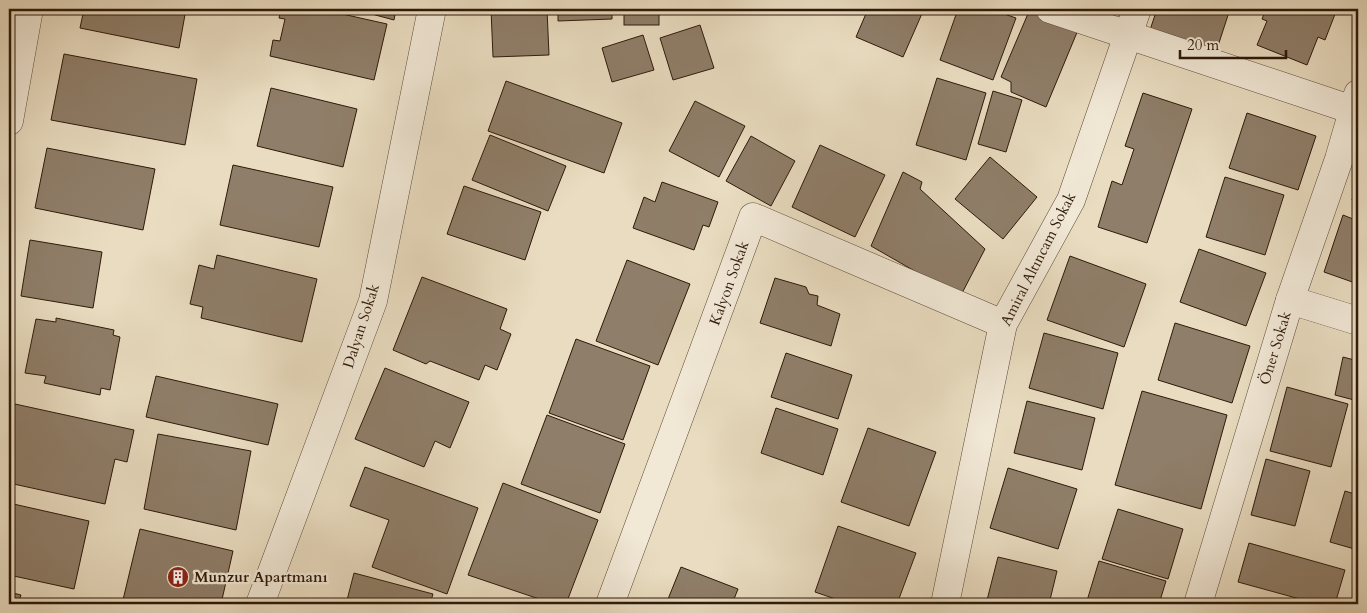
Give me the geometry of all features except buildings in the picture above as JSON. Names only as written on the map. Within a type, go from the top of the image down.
[{"type":"street","points":[[9,121],[29,9]]},
{"type":"street","name":"Dalyan Sokak","points":[[260,604],[373,301],[432,9]]},
{"type":"street","points":[[1050,9],[1128,35],[1356,102]]},
{"type":"street","name":"Amiral Altıncam Sokak","points":[[944,604],[1003,324],[1071,200],[1136,9]]},
{"type":"street","name":"Öner Sokak","points":[[1198,604],[1290,300],[1339,159],[1356,102]]},
{"type":"street","name":"Kalyon Sokak","points":[[610,604],[754,217],[1003,324]]},
{"type":"street","points":[[1290,300],[1358,321]]},
{"type":"place","name":"Munzur Apartmanı","points":[[178,577]]}]
